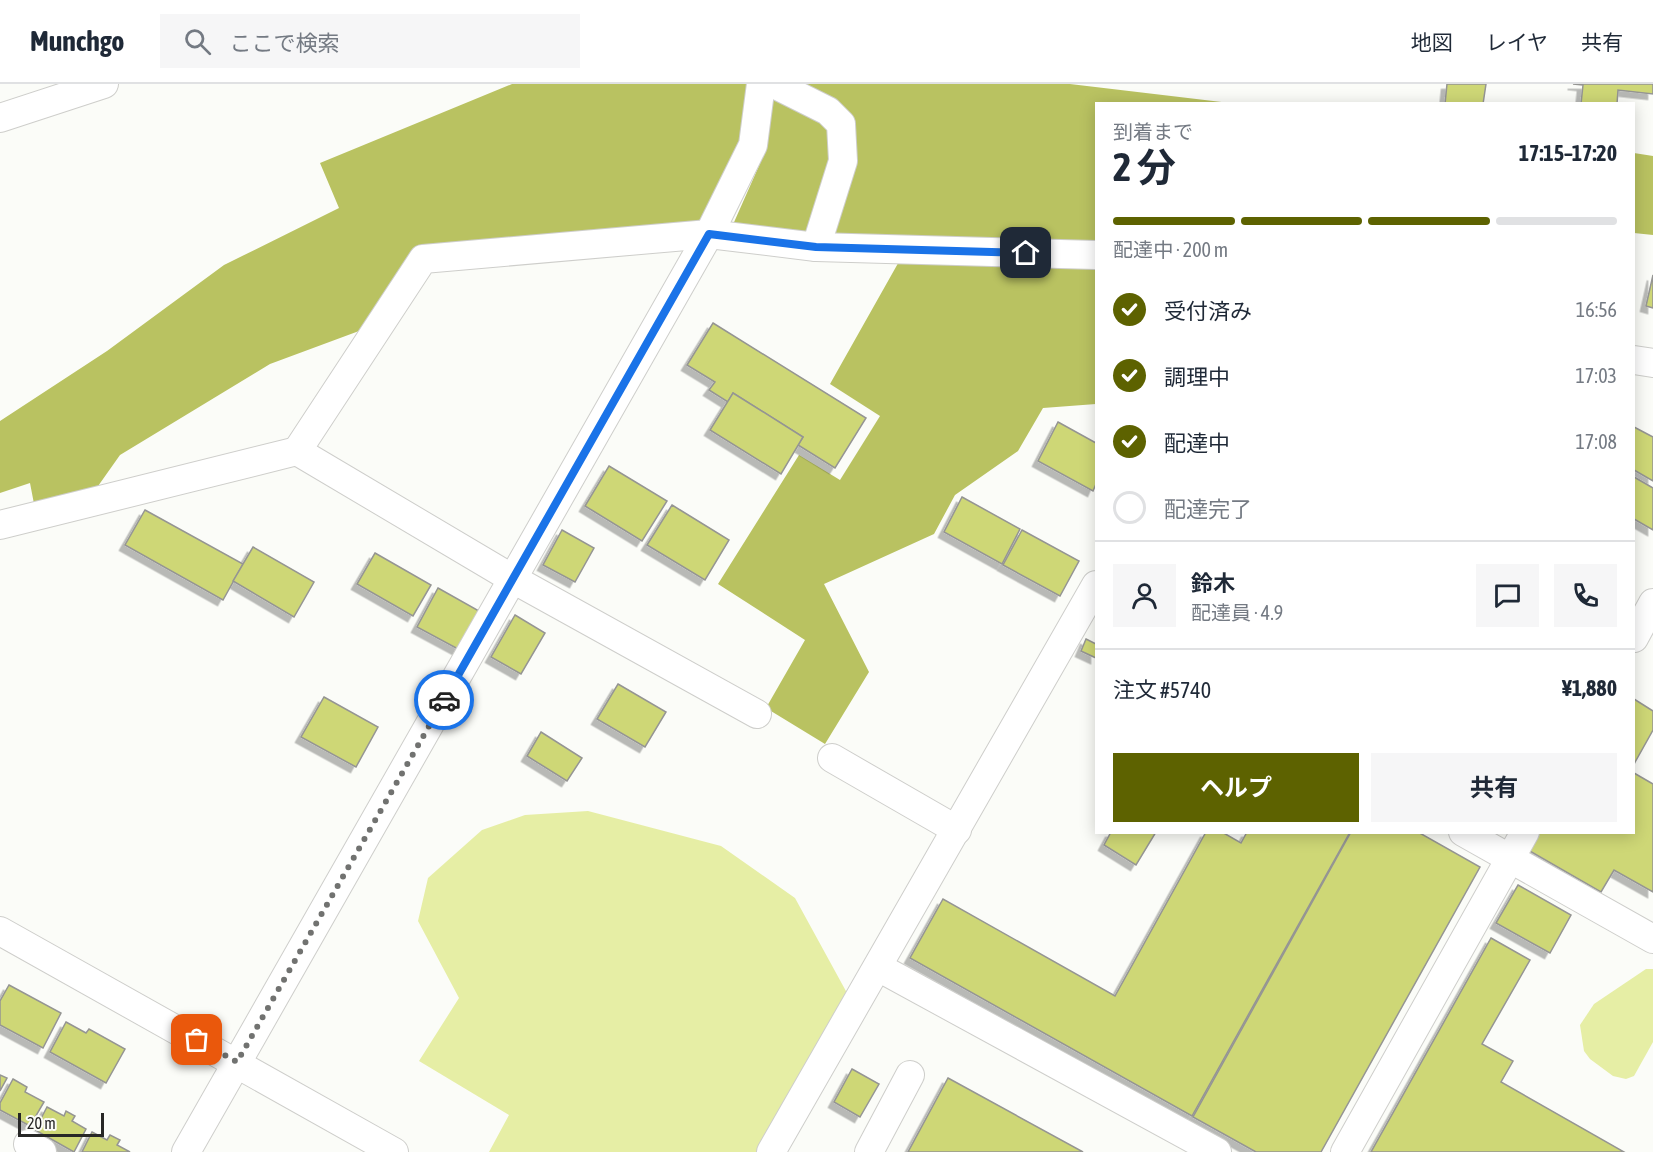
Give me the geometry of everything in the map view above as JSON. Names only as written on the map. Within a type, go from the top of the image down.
[{"type":"street","points":[[0,118],[104,84]]},
{"type":"street","points":[[186,1152],[709,234],[753,146],[761,84]]},
{"type":"street","points":[[774,84],[828,111],[841,124],[843,161],[816,247]]},
{"type":"street","points":[[0,525],[297,451],[423,259],[709,234],[816,247],[1095,255]]},
{"type":"street","points":[[1635,360],[1653,363]]},
{"type":"street","points":[[297,451],[513,579],[757,714]]},
{"type":"street","points":[[771,1152],[957,830],[1087,626],[1095,590]]},
{"type":"street","points":[[1635,636],[1653,603]]},
{"type":"street","points":[[832,758],[957,830]]},
{"type":"street","points":[[1466,834],[1653,939]]},
{"type":"street","points":[[1345,1152],[1524,834]]},
{"type":"street","points":[[0,932],[237,1062],[394,1152]]},
{"type":"street","points":[[878,967],[1217,1152]]},
{"type":"street","points":[[869,1152],[910,1075]]},
{"type":"green space","points":[[512,84],[751,84],[746,141],[698,225],[416,248],[359,331],[270,364],[120,455],[91,496],[35,509],[30,483],[0,493],[0,421],[107,351],[224,265],[339,208],[320,163]]},
{"type":"green space","points":[[797,84],[1070,84],[1222,102],[1095,102],[1095,248],[827,240],[850,164]]},
{"type":"green space","points":[[772,93],[817,113],[831,128],[834,159],[831,176],[809,239],[731,229],[766,150]]},
{"type":"green space","points":[[1635,153],[1653,156],[1653,235],[1635,233]]},
{"type":"green space","points":[[901,258],[1095,265],[1095,404],[1043,408],[1018,451],[955,495],[934,534],[824,584],[869,672],[825,744],[766,708],[805,640],[718,584],[799,455],[840,480],[880,416],[830,384]]},
{"type":"green space","points":[[588,811],[721,846],[795,898],[847,993],[757,1152],[489,1152],[509,1115],[419,1061],[459,998],[418,921],[428,878],[482,830],[525,815]]},
{"type":"green space","points":[[1646,969],[1653,969],[1653,1042],[1634,1076],[1626,1079],[1613,1076],[1590,1059],[1584,1051],[1580,1025],[1594,1004]]},
{"type":"building","points":[[1447,84],[1486,84],[1483,102],[1445,102]]},
{"type":"building","points":[[1573,84],[1653,84],[1653,94],[1618,90],[1617,102],[1581,102],[1583,85]]},
{"type":"building","points":[[1653,275],[1653,308],[1646,306]]},
{"type":"building","points":[[713,323],[866,418],[835,468],[798,445],[803,437],[733,393],[728,402],[709,390],[715,382],[687,365]]},
{"type":"building","points":[[733,393],[803,437],[781,474],[710,430]]},
{"type":"building","points":[[1058,422],[1095,442],[1095,486],[1093,491],[1038,461]]},
{"type":"building","points":[[1635,428],[1653,437],[1653,481],[1635,471]]},
{"type":"building","points":[[609,466],[667,501],[642,541],[585,506]]},
{"type":"building","points":[[1635,478],[1653,488],[1653,530],[1635,520]]},
{"type":"building","points":[[962,497],[1020,529],[1002,564],[944,532]]},
{"type":"building","points":[[672,505],[729,540],[705,580],[647,545]]},
{"type":"building","points":[[145,510],[243,564],[223,600],[125,545]]},
{"type":"building","points":[[562,530],[594,548],[575,582],[543,565]]},
{"type":"building","points":[[1022,530],[1079,561],[1060,596],[1003,565]]},
{"type":"building","points":[[253,547],[314,582],[294,617],[233,581]]},
{"type":"building","points":[[375,553],[431,585],[413,616],[357,584]]},
{"type":"building","points":[[438,588],[479,611],[458,649],[417,627]]},
{"type":"building","points":[[515,615],[545,633],[521,674],[491,657]]},
{"type":"building","points":[[1086,639],[1095,644],[1095,658],[1081,651]]},
{"type":"building","points":[[618,684],[666,712],[645,747],[597,719]]},
{"type":"building","points":[[324,697],[378,727],[356,767],[301,737]]},
{"type":"building","points":[[1635,700],[1653,711],[1653,730],[1635,762]]},
{"type":"building","points":[[541,732],[582,758],[567,781],[527,756]]},
{"type":"building","points":[[1635,774],[1653,784],[1653,892],[1614,870],[1601,892],[1523,847],[1530,834],[1635,834]]},
{"type":"building","points":[[1110,834],[1155,834],[1136,865],[1104,845]]},
{"type":"building","points":[[1205,834],[1225,834],[1241,843],[1246,834],[1349,834],[1192,1116],[910,958],[943,899],[1115,996]]},
{"type":"building","points":[[1350,834],[1422,834],[1480,867],[1321,1152],[1256,1152],[1193,1117]]},
{"type":"building","points":[[1518,885],[1571,915],[1550,953],[1496,923]]},
{"type":"building","points":[[1491,938],[1530,960],[1482,1044],[1513,1061],[1501,1082],[1624,1152],[1371,1152]]},
{"type":"building","points":[[9,985],[61,1013],[43,1048],[0,1025],[0,1001]]},
{"type":"building","points":[[66,1022],[86,1033],[89,1029],[125,1049],[106,1083],[50,1052]]},
{"type":"building","points":[[852,1069],[879,1084],[860,1117],[834,1102]]},
{"type":"building","points":[[0,1075],[7,1078],[0,1091]]},
{"type":"building","points":[[948,1078],[1083,1152],[908,1152]]},
{"type":"building","points":[[13,1079],[27,1087],[25,1092],[44,1102],[30,1126],[0,1110],[0,1103]]},
{"type":"building","points":[[47,1107],[64,1116],[66,1111],[75,1116],[72,1121],[86,1129],[74,1152],[35,1130]]},
{"type":"building","points":[[92,1132],[107,1140],[110,1135],[120,1140],[117,1145],[130,1152],[82,1152]]},
{"type":"way so far","points":[[197,1040],[237,1062],[444,700]]},
{"type":"route","points":[[444,700],[709,234],[816,247],[1026,253]]}]
